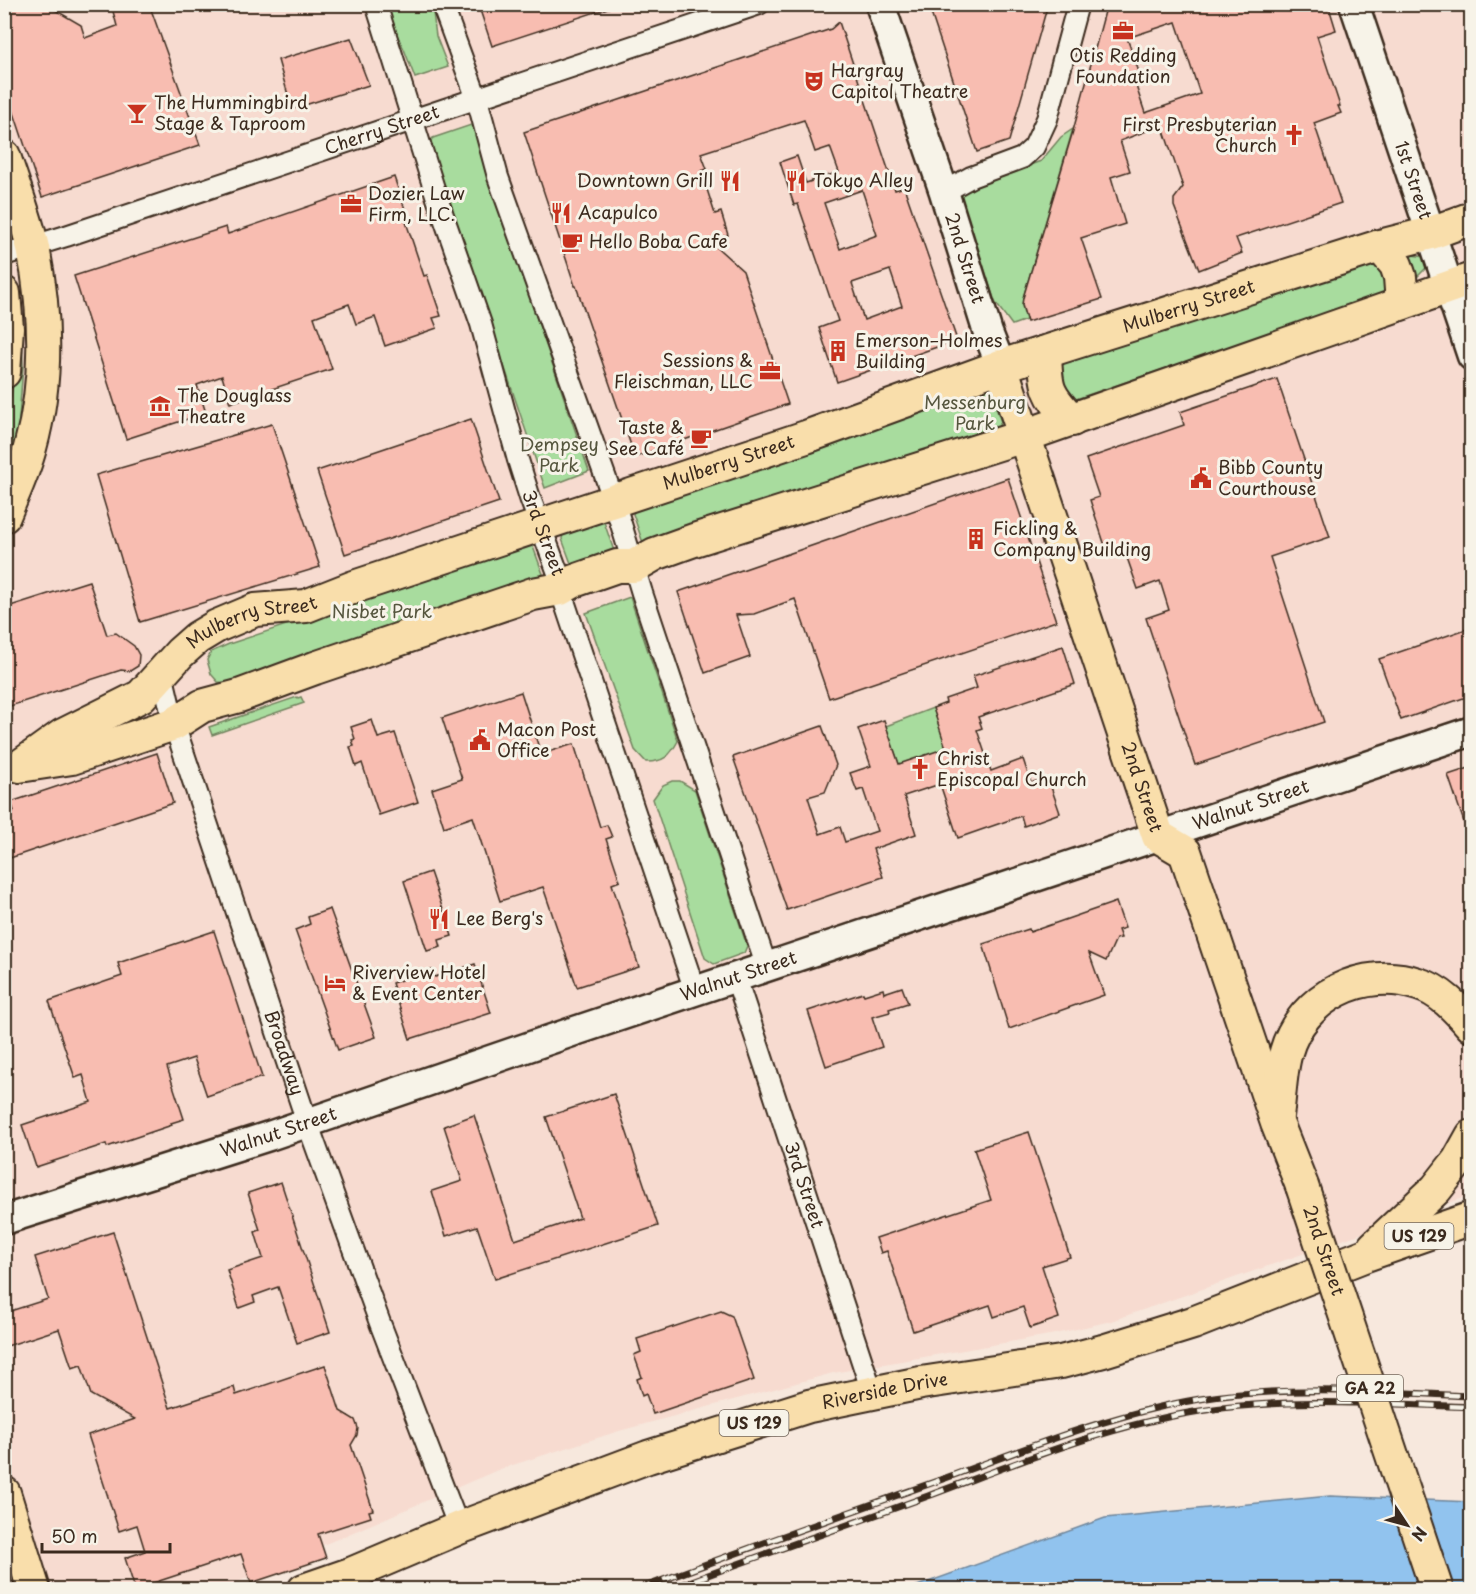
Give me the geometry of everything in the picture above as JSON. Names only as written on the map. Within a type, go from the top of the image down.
[{"type":"main road","points":[[4,156],[18,250],[42,304],[43,340],[41,382],[30,447],[4,516]]},
{"type":"main road","name":"Mulberry Street","points":[[12,769],[63,735],[141,696],[197,638],[217,626],[255,610],[306,606],[354,587],[806,437],[1001,366],[1380,246],[1431,233],[1472,218]]},
{"type":"main road","points":[[1380,246],[1396,265],[1400,277],[1402,303]]},
{"type":"main road","name":"Mulberry Street","points":[[12,769],[72,758],[174,724],[202,706],[239,696],[533,594],[560,588],[617,566],[634,566],[655,554],[694,540],[1024,436],[1460,283]]},
{"type":"main road","points":[[4,293],[7,328],[4,372]]},
{"type":"main road","points":[[1045,352],[1046,384],[1053,401],[1071,420]]},
{"type":"main road","name":"2nd Street","points":[[1001,366],[1158,836],[1185,852],[1276,1123],[1302,1186],[1437,1590]]},
{"type":"main road","points":[[1276,1123],[1285,1053],[1296,1030],[1310,1010],[1329,994],[1359,981],[1393,978],[1420,984],[1452,1004],[1472,1026]]},
{"type":"main road","points":[[1366,1255],[1436,1189],[1458,1161],[1472,1136]]},
{"type":"main road","name":"Riverside Drive","points":[[304,1590],[353,1573],[459,1528],[648,1457],[809,1406],[872,1392],[1061,1362],[1102,1351],[1193,1323],[1366,1255],[1472,1218]]},
{"type":"main road","points":[[4,1492],[34,1590]]},
{"type":"street","name":"3rd Street","points":[[376,4],[437,198],[481,324],[518,460],[558,573],[560,588],[695,991]]},
{"type":"street","points":[[442,4],[477,99],[498,177],[614,501],[767,968]]},
{"type":"street","name":"Cherry Street","points":[[18,250],[66,236],[759,4]]},
{"type":"street","name":"2nd Street","points":[[880,4],[944,192],[988,333],[1001,366]]},
{"type":"street","points":[[944,192],[971,177],[1022,158],[1034,147],[1042,134],[1051,106],[1078,4]]},
{"type":"street","name":"1st Street","points":[[1354,4],[1431,233],[1460,283],[1472,356]]},
{"type":"street","name":"Broadway","points":[[162,673],[174,724],[307,1122],[380,1323],[459,1528]]},
{"type":"street","name":"Walnut Street","points":[[4,1220],[269,1136],[1472,731]]},
{"type":"street","name":"3rd Street","points":[[736,978],[872,1392]]},
{"type":"shaded area","points":[[5,5],[1471,5],[1471,1195],[1111,1321],[1055,1334],[833,1373],[619,1431],[500,1469],[221,1589],[5,1590]]},
{"type":"green space","points":[[382,5],[432,5],[436,36],[448,67],[415,78],[404,49]]},
{"type":"green space","name":"Dempsey Park","points":[[471,125],[475,128],[481,155],[589,471],[545,488],[429,142],[433,138]]},
{"type":"green space","points":[[1073,129],[1023,298],[1022,306],[1026,320],[1012,325],[995,302],[960,194],[977,184],[1041,161],[1061,137]]},
{"type":"green space","points":[[1399,253],[1425,257],[1428,266],[1409,285],[1044,410],[1031,371]]},
{"type":"green space","points":[[22,324],[23,366],[16,457],[5,494],[5,435]]},
{"type":"green space","name":"Messenburg Park","points":[[989,387],[1001,422],[998,427],[645,543],[642,540],[633,514],[635,509]]},
{"type":"green space","points":[[603,519],[614,551],[572,566],[562,539],[563,533]]},
{"type":"green space","name":"Nisbet Park","points":[[532,544],[543,577],[228,683],[218,682],[211,674],[207,660],[211,652],[229,644]]},
{"type":"green space","points":[[630,597],[678,741],[666,757],[652,762],[646,762],[635,750],[586,613]]},
{"type":"green space","points":[[301,697],[304,703],[212,735],[209,727]]},
{"type":"green space","points":[[933,708],[949,755],[899,764],[886,726]]},
{"type":"green space","points":[[672,781],[680,781],[695,790],[747,946],[744,953],[714,964],[705,958],[653,799],[663,785]]},
{"type":"green space","points":[[5,1525],[26,1589],[5,1589]]},
{"type":"water","points":[[1330,1496],[1471,1502],[1471,1589],[906,1590],[1105,1518]]},
{"type":"building","points":[[4,4],[45,4],[81,25],[85,38],[117,26],[111,4],[149,4],[200,145],[42,197],[4,83]]},
{"type":"building","points":[[478,4],[611,4],[611,7],[492,46]]},
{"type":"building","points":[[928,4],[1048,4],[1009,141],[977,152]]},
{"type":"building","points":[[1107,4],[1328,4],[1336,30],[1317,36],[1341,113],[1314,123],[1341,203],[1236,238],[1242,253],[1199,270],[1174,206],[1174,199],[1183,187],[1162,125],[1120,141],[1130,171],[1111,177],[1125,224],[1081,238],[1102,299],[1027,322],[1022,305],[1023,298],[1073,131]],"holes":[[[1176,22],[1200,94],[1145,113],[1132,74],[1139,72],[1127,38]]]},
{"type":"building","points":[[839,22],[895,190],[904,187],[957,340],[837,382],[819,328],[838,321],[798,204],[794,205],[780,162],[797,156],[806,183],[839,172],[830,147],[815,152],[804,120],[701,153],[707,169],[701,171],[715,214],[721,212],[728,235],[710,241],[743,271],[788,404],[635,457],[524,132],[831,29]],"holes":[[[862,190],[877,235],[840,249],[824,203]],[[890,270],[902,306],[864,320],[852,283]]]},
{"type":"building","points":[[351,38],[369,85],[292,109],[278,60]]},
{"type":"building","points":[[394,177],[424,276],[427,275],[441,316],[433,318],[437,328],[385,346],[375,317],[356,324],[349,304],[314,317],[332,369],[230,403],[222,376],[197,385],[206,413],[126,439],[74,276],[226,227],[228,234]]},
{"type":"building","points":[[1277,379],[1330,537],[1270,557],[1324,722],[1195,765],[1146,618],[1169,610],[1160,581],[1138,589],[1125,552],[1109,558],[1090,500],[1099,497],[1086,459],[1184,425],[1180,412]]},
{"type":"building","points":[[471,419],[499,502],[345,554],[317,471]]},
{"type":"building","points":[[272,424],[320,567],[140,622],[96,475]]},
{"type":"building","points":[[1008,478],[1056,621],[829,698],[795,599],[754,614],[736,615],[750,657],[705,673],[678,592]]},
{"type":"building","points":[[89,581],[107,635],[116,633],[134,646],[139,655],[138,666],[130,671],[121,670],[4,708],[4,608]]},
{"type":"building","points":[[1472,627],[1472,695],[1401,720],[1379,659]]},
{"type":"building","points":[[1063,646],[1075,684],[978,717],[982,728],[977,730],[991,771],[1023,759],[1031,783],[1045,778],[1047,785],[1050,784],[1060,813],[1024,826],[1021,816],[958,838],[940,784],[904,796],[916,834],[873,849],[883,877],[787,910],[733,757],[822,726],[836,765],[825,792],[808,797],[820,834],[840,827],[845,842],[877,831],[863,789],[857,791],[850,773],[871,766],[858,729],[884,720],[899,764],[946,748],[933,708],[946,703],[945,699],[977,688],[973,676]]},
{"type":"building","points":[[521,692],[541,754],[574,744],[600,827],[607,825],[612,837],[606,839],[620,881],[612,884],[639,967],[577,987],[543,887],[500,901],[473,817],[444,827],[432,789],[462,779],[442,718]]},
{"type":"building","points":[[372,720],[378,738],[395,733],[418,802],[379,815],[362,763],[356,766],[350,747],[354,746],[352,740],[355,739],[351,727]]},
{"type":"building","points":[[157,753],[173,803],[10,858],[4,840],[4,828],[14,811],[11,802]]},
{"type":"building","points":[[1472,767],[1472,837],[1469,837],[1448,775]]},
{"type":"building","points":[[430,872],[452,936],[439,940],[441,947],[427,951],[404,881]]},
{"type":"building","points":[[1116,902],[1125,928],[1118,930],[1121,938],[1116,939],[1106,961],[1089,953],[1104,995],[1009,1029],[983,944],[1029,929],[1030,932]]},
{"type":"building","name":"Riverview Hotel & Event Center","points":[[330,909],[376,1037],[338,1050],[295,930],[310,924],[308,917]]},
{"type":"building","points":[[214,931],[262,1077],[207,1096],[194,1058],[167,1067],[184,1119],[107,1147],[106,1144],[36,1167],[22,1125],[91,1102],[83,1075],[75,1078],[49,1001],[122,976],[118,963]]},
{"type":"building","points":[[475,964],[491,1013],[410,1039],[392,983],[432,970],[435,977]]},
{"type":"building","points":[[902,987],[908,1003],[889,1009],[890,1012],[872,1017],[882,1047],[826,1066],[808,1011],[863,993],[864,995],[883,989],[884,993]]},
{"type":"building","points":[[614,1094],[658,1226],[495,1279],[477,1226],[446,1236],[432,1191],[462,1181],[444,1126],[474,1115],[515,1240],[580,1218],[546,1117]]},
{"type":"building","points":[[1029,1132],[1070,1257],[1042,1266],[1059,1318],[1030,1328],[1023,1307],[994,1317],[990,1305],[913,1331],[887,1251],[881,1253],[876,1238],[991,1200],[974,1149]]},
{"type":"building","points":[[281,1182],[330,1332],[297,1343],[278,1287],[253,1296],[255,1302],[239,1308],[227,1270],[263,1258],[255,1232],[260,1230],[248,1193]]},
{"type":"building","points":[[113,1232],[170,1408],[234,1387],[236,1395],[325,1365],[340,1411],[355,1420],[358,1428],[351,1445],[373,1510],[369,1511],[371,1517],[318,1534],[326,1558],[251,1583],[241,1554],[135,1589],[125,1558],[145,1551],[137,1525],[119,1531],[88,1435],[135,1419],[91,1395],[81,1365],[72,1368],[59,1329],[4,1347],[4,1313],[48,1299],[35,1257]]},
{"type":"building","points":[[721,1311],[732,1316],[754,1380],[653,1414],[646,1394],[642,1396],[637,1379],[642,1377],[634,1355],[641,1352],[637,1339]]},
{"type":"railway","points":[[637,1590],[1036,1445],[1101,1423],[1166,1406],[1200,1399],[1268,1392],[1370,1392],[1472,1396]]},
{"type":"railway","points":[[668,1590],[1062,1447],[1165,1418],[1200,1411],[1267,1404],[1369,1403],[1472,1407]]},
{"type":"railway","points":[[4,1582],[20,1590]]},
{"type":"place","name":"Otis Redding Foundation","points":[[1123,31]]},
{"type":"place","name":"Hargray Capitol Theatre","points":[[814,81]]},
{"type":"place","name":"The Hummingbird Stage & Taproom","points":[[137,113]]},
{"type":"place","name":"First Presbyterian Church","points":[[1294,135]]},
{"type":"place","name":"Downtown Grill","points":[[730,181]]},
{"type":"place","name":"Tokyo Alley","points":[[796,181]]},
{"type":"place","name":"Dozier Law Firm, LLC.","points":[[351,204]]},
{"type":"place","name":"Acapulco","points":[[561,213]]},
{"type":"place","name":"Hello Boba Cafe","points":[[572,242]]},
{"type":"place","name":"Emerson–Holmes Building","points":[[838,351]]},
{"type":"place","name":"Sessions & Fleischman, LLC","points":[[770,371]]},
{"type":"place","name":"The Douglass Theatre","points":[[160,406]]},
{"type":"place","name":"Taste & See Café","points":[[701,438]]},
{"type":"place","name":"Bibb County Courthouse","points":[[1201,478]]},
{"type":"place","name":"Fickling & Company Building","points":[[976,539]]},
{"type":"place","name":"Macon Post Office","points":[[480,740]]},
{"type":"place","name":"Christ Episcopal Church","points":[[920,769]]},
{"type":"place","name":"Lee Berg's","points":[[439,919]]},
{"type":"place","name":"Riverview Hotel & Event Center","points":[[335,983]]}]
